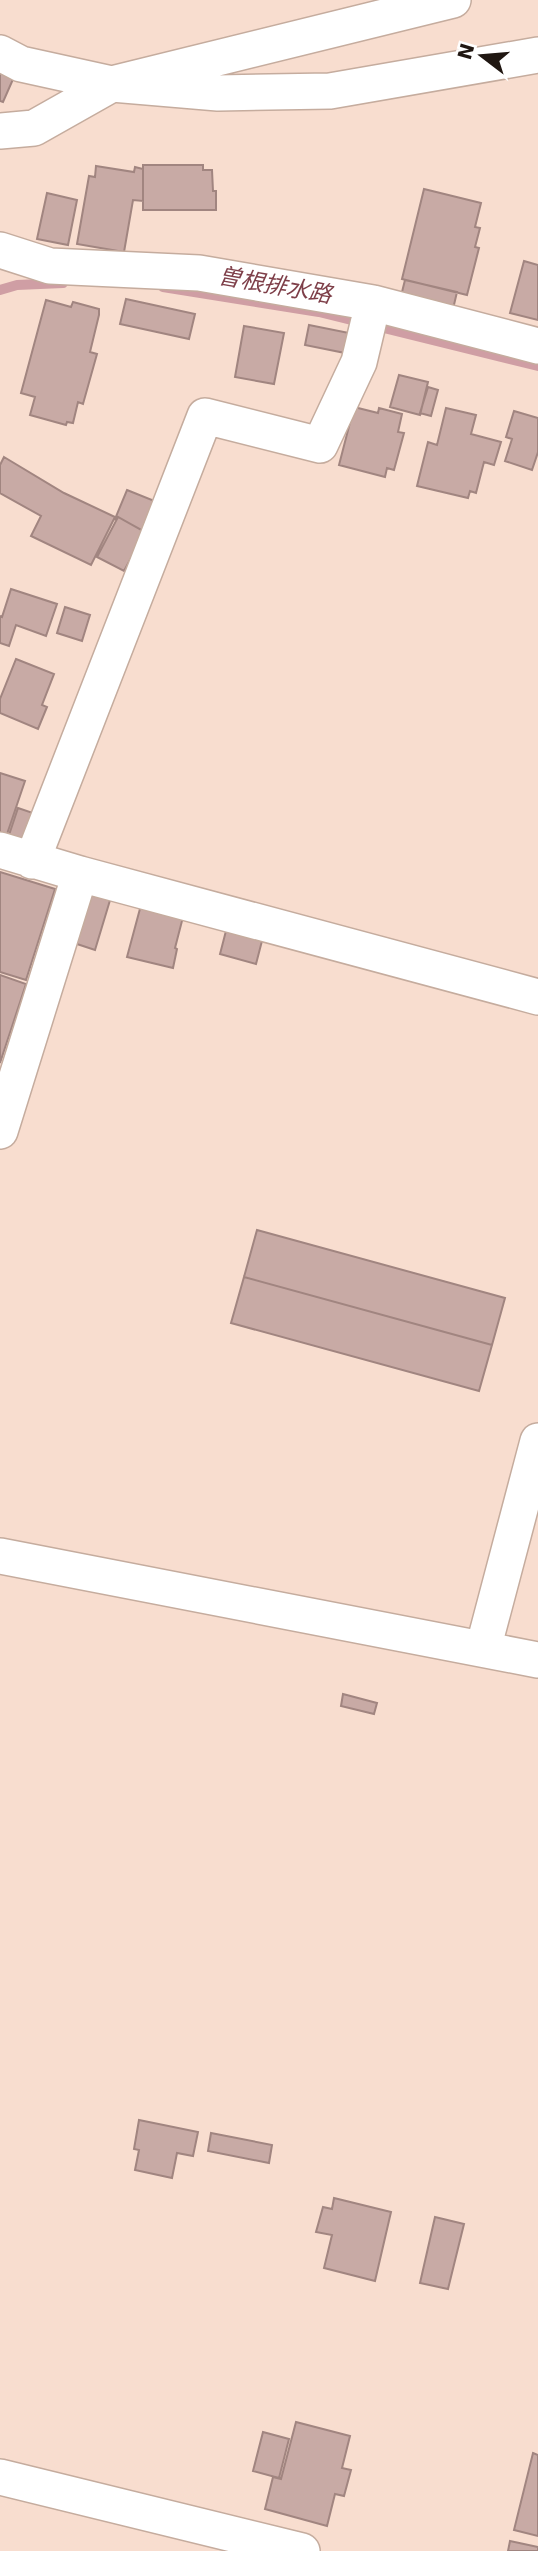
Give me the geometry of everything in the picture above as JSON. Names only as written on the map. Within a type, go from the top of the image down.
[{"type":"street","points":[[0,131],[34,128],[112,84],[453,0]]},
{"type":"street","points":[[0,53],[21,64],[112,84],[218,93],[330,90],[538,55]]},
{"type":"street","points":[[0,250],[50,266],[199,273],[370,316],[538,346]]},
{"type":"street","points":[[370,316],[359,362],[320,445],[205,416],[16,855],[538,997]]},
{"type":"street","points":[[0,1131],[80,874]]},
{"type":"street","points":[[483,1649],[538,1441]]},
{"type":"street","points":[[0,1556],[538,1660]]},
{"type":"street","points":[[0,2477],[302,2551]]},
{"type":"building","points":[[0,71],[14,77],[3,102],[0,101]]},
{"type":"building","points":[[143,165],[203,165],[203,170],[212,170],[216,210],[143,210]]},
{"type":"building","points":[[96,166],[134,172],[135,167],[143,169],[143,201],[133,200],[124,252],[77,244],[89,176],[95,177]]},
{"type":"building","points":[[424,189],[481,203],[475,227],[480,228],[475,247],[479,248],[467,295],[402,279]]},
{"type":"building","points":[[47,193],[77,200],[68,245],[37,239]]},
{"type":"building","points":[[524,261],[538,265],[538,320],[510,313]]},
{"type":"building","points":[[405,280],[457,292],[453,309],[401,296]]},
{"type":"building","points":[[126,299],[195,314],[189,339],[120,324]]},
{"type":"building","points":[[46,300],[71,307],[73,302],[99,309],[90,352],[97,354],[83,404],[78,402],[73,423],[67,422],[66,425],[30,415],[35,397],[21,393]]},
{"type":"building","points":[[309,325],[349,333],[345,353],[305,345]]},
{"type":"building","points":[[244,326],[284,333],[274,384],[235,377]]},
{"type":"building","points":[[399,375],[428,382],[420,415],[390,407]]},
{"type":"building","points":[[428,387],[438,390],[431,416],[420,413]]},
{"type":"building","points":[[354,407],[378,413],[379,408],[402,414],[398,432],[404,433],[394,470],[387,468],[385,477],[339,465]]},
{"type":"building","points":[[446,408],[476,415],[471,434],[501,442],[494,465],[484,462],[476,493],[470,491],[468,498],[417,486],[428,442],[437,445]]},
{"type":"building","points":[[514,411],[538,418],[538,452],[532,470],[505,461],[512,439],[506,437]]},
{"type":"building","points":[[4,457],[64,493],[115,517],[91,565],[31,536],[41,516],[0,493],[0,465]]},
{"type":"building","points":[[127,490],[157,502],[145,532],[118,517],[115,519]]},
{"type":"building","points":[[118,517],[145,532],[124,571],[97,557]]},
{"type":"building","points":[[11,589],[57,604],[46,636],[16,625],[9,646],[0,643],[0,616],[2,617]]},
{"type":"building","points":[[65,607],[90,615],[82,641],[57,633]]},
{"type":"building","points":[[16,659],[54,674],[42,705],[47,707],[38,729],[0,713],[0,699]]},
{"type":"building","points":[[0,773],[25,781],[6,837],[0,835]]},
{"type":"building","points":[[18,808],[33,813],[22,843],[8,838]]},
{"type":"building","points":[[0,872],[55,889],[26,980],[0,972]]},
{"type":"building","points":[[88,890],[111,897],[95,950],[71,942]]},
{"type":"building","points":[[141,905],[183,917],[173,968],[127,957]]},
{"type":"building","points":[[227,927],[263,937],[256,964],[220,954]]},
{"type":"building","points":[[0,975],[26,984],[0,1063]]},
{"type":"building","points":[[257,1230],[505,1298],[492,1345],[244,1277]]},
{"type":"building","points":[[244,1277],[492,1345],[479,1391],[231,1323]]},
{"type":"building","points":[[343,1694],[377,1703],[374,1714],[341,1706]]},
{"type":"building","points":[[139,2120],[198,2132],[193,2156],[177,2153],[172,2178],[135,2170],[139,2150],[134,2149]]},
{"type":"building","points":[[211,2133],[272,2145],[269,2163],[208,2151]]},
{"type":"building","points":[[334,2198],[391,2212],[375,2281],[324,2268],[332,2235],[316,2232],[323,2207],[332,2209]]},
{"type":"building","points":[[435,2217],[464,2224],[448,2289],[420,2283]]},
{"type":"building","points":[[296,2422],[350,2436],[342,2468],[351,2470],[344,2496],[335,2494],[327,2526],[265,2509],[273,2477],[281,2479]]},
{"type":"building","points":[[263,2432],[289,2439],[279,2478],[253,2471]]},
{"type":"building","points":[[533,2453],[538,2455],[538,2536],[514,2530]]},
{"type":"building","points":[[510,2541],[538,2547],[538,2551],[508,2551]]},
{"type":"waterway","name":"曽根排水路","points":[[0,290],[17,285],[63,283]]},
{"type":"waterway","name":"曽根排水路","points":[[163,287],[319,312],[538,366]]}]
